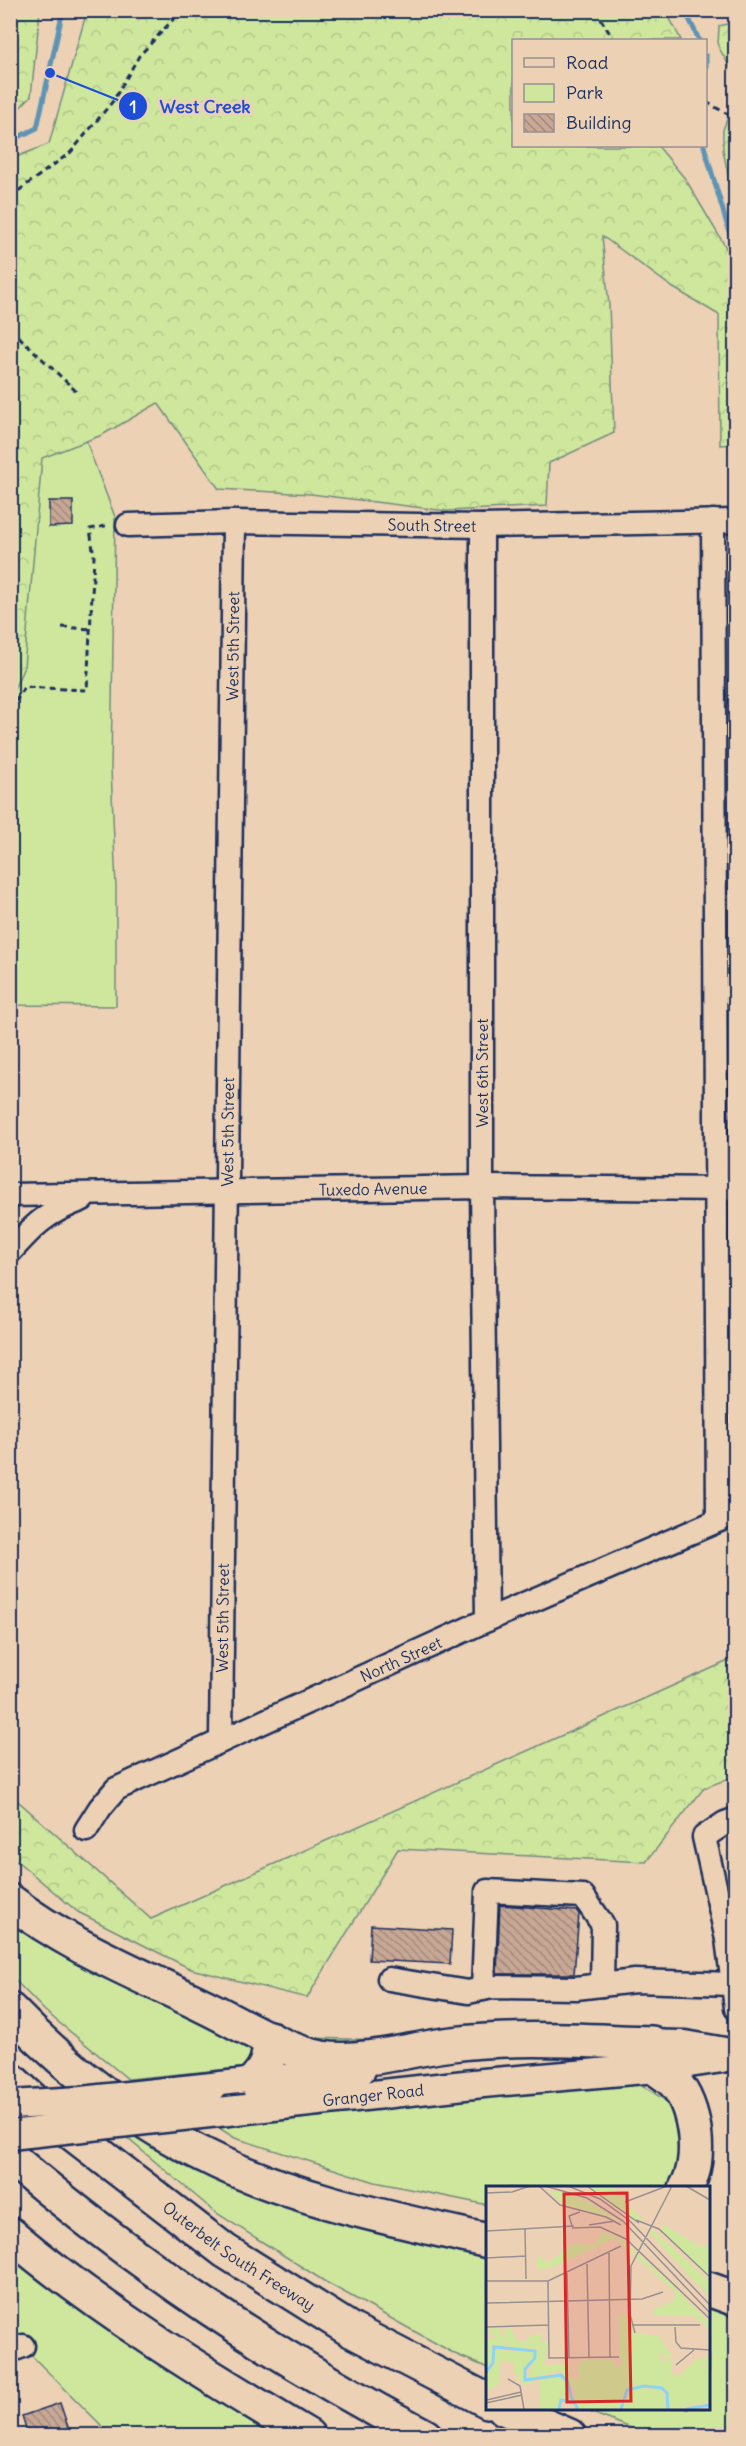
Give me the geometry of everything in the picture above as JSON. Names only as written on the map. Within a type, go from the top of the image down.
[{"type":"highway","points":[[10,1901],[93,1953],[269,2038],[312,2056],[330,2058],[370,2056],[454,2043],[503,2041],[654,2055],[683,2096],[691,2115],[695,2158],[692,2180],[688,2186]]},
{"type":"highway","points":[[10,2010],[97,2087],[158,2131],[219,2163],[312,2197],[486,2240]]},
{"type":"highway","points":[[250,2096],[267,2066],[270,2051],[269,2038]]},
{"type":"highway","name":"Outerbelt South Freeway","points":[[10,2079],[51,2117],[225,2251],[351,2330],[486,2400]]},
{"type":"highway","points":[[10,2157],[90,2223],[196,2301],[320,2380],[425,2436]]},
{"type":"highway","points":[[351,2206],[417,2205],[486,2219]]},
{"type":"highway","points":[[10,2234],[68,2280],[132,2326],[308,2436]]},
{"type":"highway","points":[[710,2290],[735,2299]]},
{"type":"highway","points":[[506,2410],[569,2436]]},
{"type":"main road","name":"Granger Road","points":[[10,2135],[250,2096],[472,2084],[654,2055],[685,2044],[735,2055]]},
{"type":"main road","name":"Granger Road","points":[[10,2105],[81,2101],[212,2087],[250,2096]]},
{"type":"street","name":"South Street","points":[[119,525],[234,522],[482,526],[724,521]]},
{"type":"street","points":[[724,521],[727,1517]]},
{"type":"street","name":"West 5th Street","points":[[220,1741],[234,522]]},
{"type":"street","name":"West 6th Street","points":[[482,526],[482,1187],[487,1620]]},
{"type":"street","name":"Tuxedo Avenue","points":[[10,1195],[482,1187],[726,1189]]},
{"type":"street","points":[[10,1252],[32,1228],[53,1211],[107,1194]]},
{"type":"street","name":"North Street","points":[[86,1830],[116,1789],[487,1620],[727,1517]]},
{"type":"street","points":[[735,1819],[725,1822],[704,1837],[731,1938],[735,2008]]},
{"type":"street","points":[[483,1989],[488,1891],[583,1896],[603,1925],[602,1985]]},
{"type":"street","points":[[389,1979],[468,1992],[492,1987],[576,1988],[635,1981],[732,1984]]},
{"type":"path","points":[[10,197],[71,152],[113,101],[139,56],[182,10]]},
{"type":"path","points":[[595,10],[613,39]]},
{"type":"path","points":[[707,103],[733,117]]},
{"type":"path","points":[[10,331],[22,338],[79,394]]},
{"type":"path","points":[[10,711],[24,687],[87,690],[94,557],[90,529],[119,525]]},
{"type":"path","points":[[62,627],[91,629]]},
{"type":"path","points":[[10,792],[20,788]]},
{"type":"green space","points":[[11,10],[40,11],[31,96],[11,117]]},
{"type":"green space","points":[[87,11],[666,11],[680,39],[512,39],[512,147],[659,147],[686,180],[735,263],[735,444],[720,445],[719,315],[672,287],[602,236],[609,305],[614,433],[549,463],[547,506],[447,511],[311,494],[219,489],[158,403],[102,435],[42,458],[24,667],[11,696],[10,412],[15,404],[10,395],[11,159],[49,144]]},
{"type":"green space","points":[[736,22],[735,76],[718,46],[719,26]]},
{"type":"green space","points":[[735,98],[735,209],[723,150],[723,130]]},
{"type":"green space","points":[[11,228],[14,228],[92,457],[115,517],[111,769],[116,888],[116,1006],[11,1005]]},
{"type":"green space","points":[[735,1658],[735,1776],[704,1788],[646,1862],[398,1849],[307,1998],[191,1969],[78,1912],[11,1856],[11,1795],[151,1919]]},
{"type":"green space","points":[[10,1914],[90,1972],[174,2009],[308,2038],[432,2041],[432,2049],[128,2079],[45,2011],[11,1976]]},
{"type":"green space","points":[[633,2082],[667,2102],[676,2113],[681,2136],[674,2186],[486,2186],[486,2205],[375,2182],[235,2138],[219,2128]]},
{"type":"green space","points":[[152,2135],[486,2254],[486,2367],[455,2354],[324,2281],[215,2212],[127,2138]]},
{"type":"green space","points":[[11,2234],[308,2435],[111,2435],[11,2335]]},
{"type":"green space","points":[[710,2307],[735,2318],[735,2435],[649,2435],[585,2410],[710,2410]]},
{"type":"building","points":[[49,501],[73,501],[73,526],[49,527]]},
{"type":"building","points":[[500,1905],[577,1911],[579,1914],[574,1974],[497,1974]]},
{"type":"building","points":[[371,1925],[452,1930],[450,1964],[369,1960]]},
{"type":"building","points":[[60,2403],[71,2436],[28,2436],[22,2416]]},
{"type":"waterway","points":[[10,141],[37,128],[63,10]]},
{"type":"waterway","points":[[685,10],[699,39]]},
{"type":"waterway","points":[[704,147],[731,238],[736,243]]},
{"type":"place","name":"West Creek","points":[[50,73]]}]
